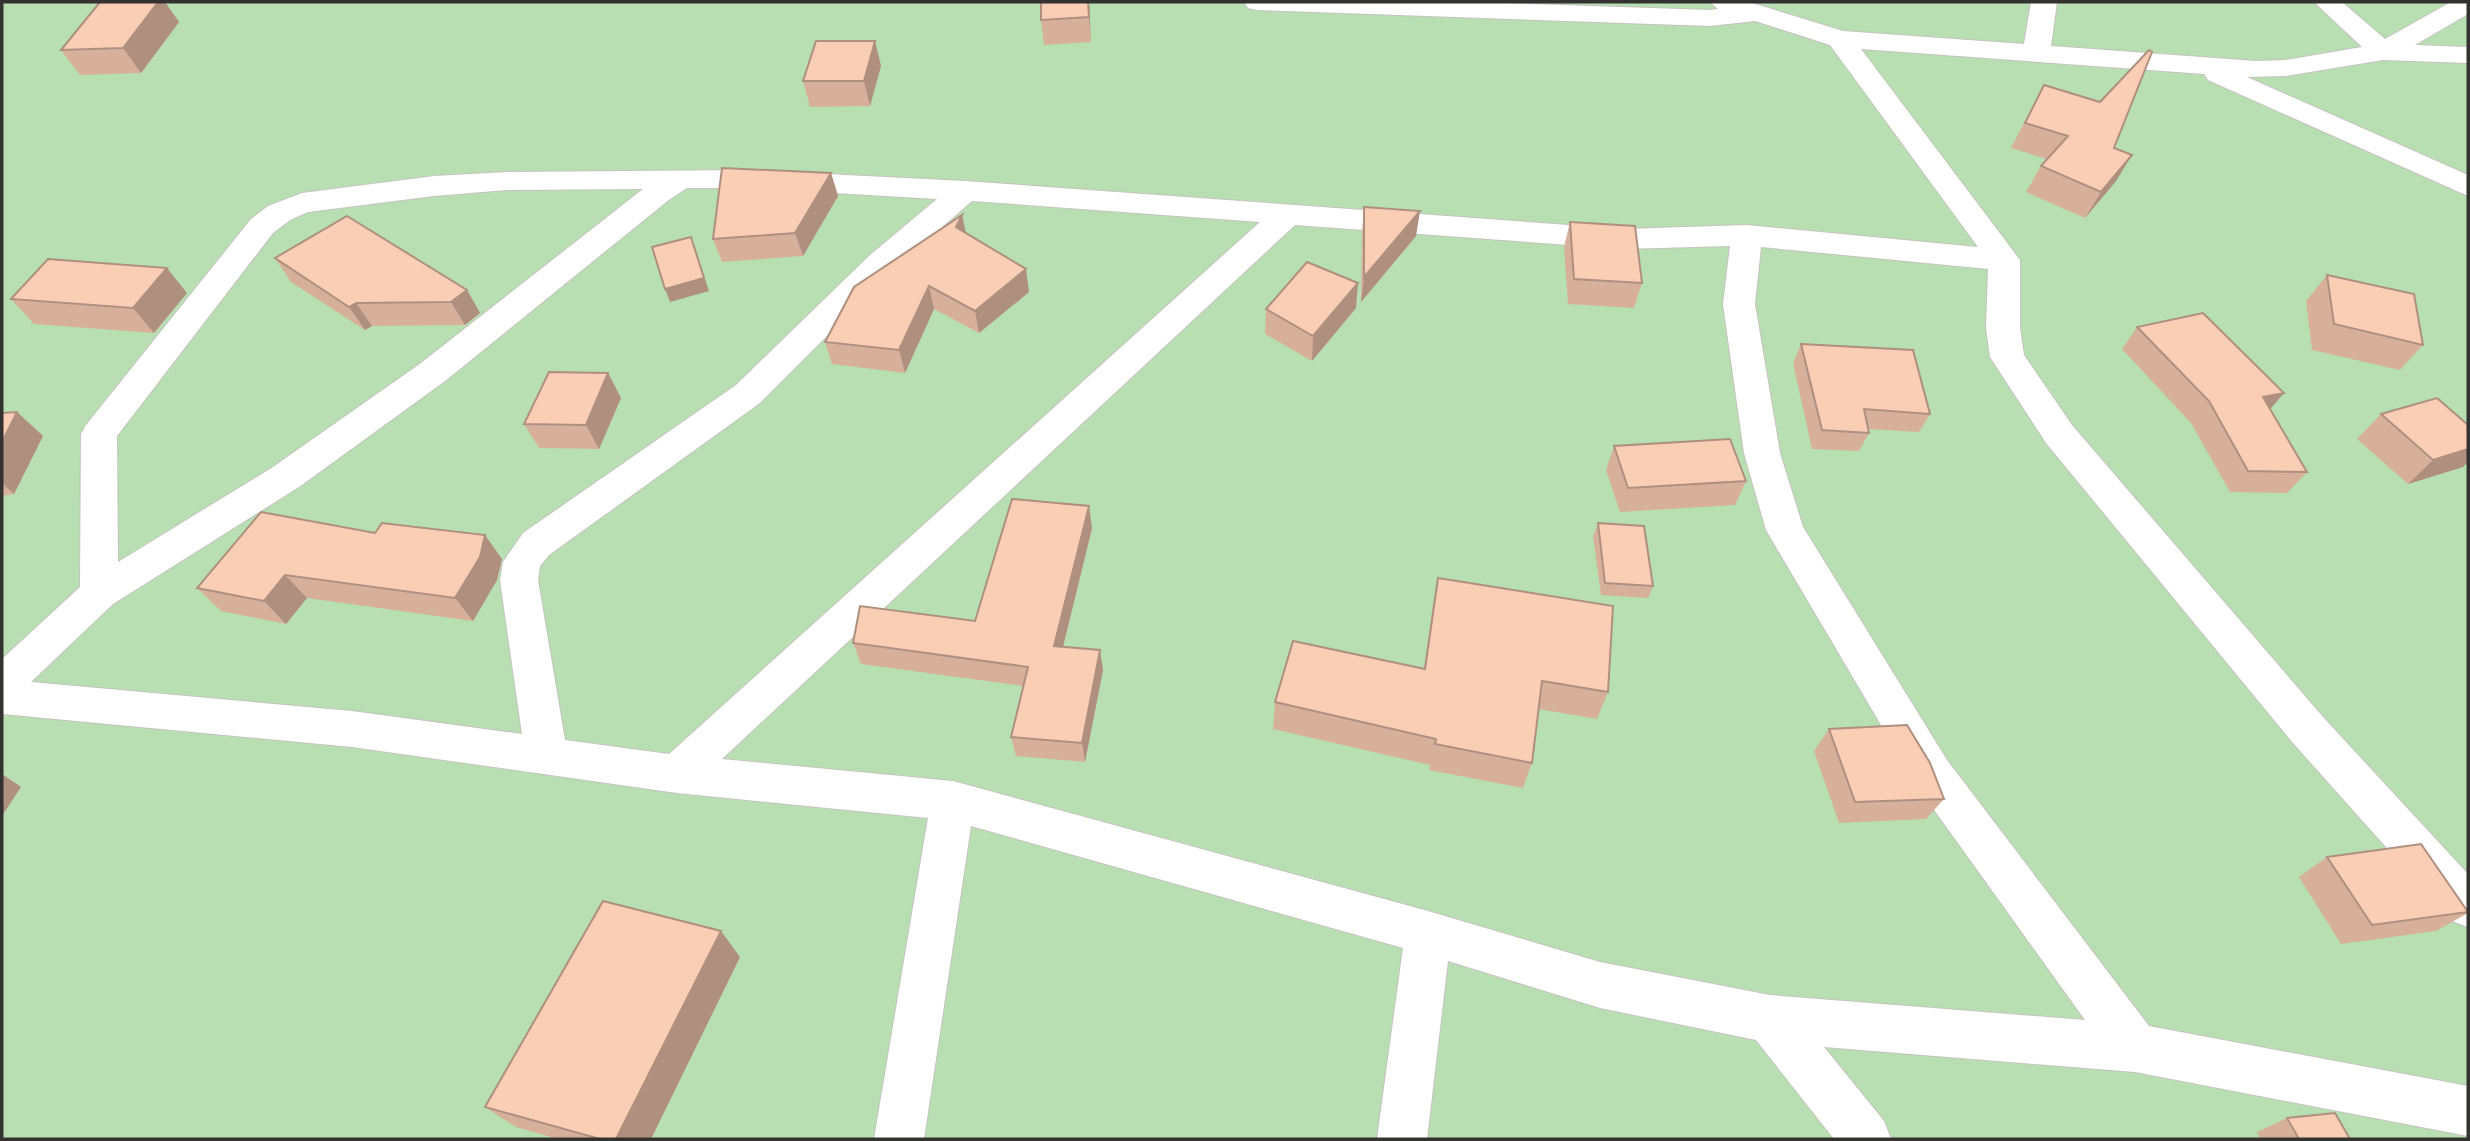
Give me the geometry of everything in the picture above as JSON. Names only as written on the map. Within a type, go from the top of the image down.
[{"type":"street","points":[[1257,2],[1710,18],[1762,7]]},
{"type":"street","points":[[1723,2],[1762,7],[1840,39],[2204,67],[2286,68],[2383,52],[2468,55]]},
{"type":"street","points":[[2036,54],[2044,2]]},
{"type":"street","points":[[2327,2],[2383,52]]},
{"type":"street","points":[[2383,52],[2468,4]]},
{"type":"street","points":[[1840,39],[2004,260],[2003,328],[2007,357],[2059,434],[2308,730],[2468,906]]},
{"type":"street","points":[[2204,67],[2468,186]]},
{"type":"street","points":[[99,593],[99,434],[261,226],[279,213],[302,203],[434,186],[506,181],[681,179],[965,191],[1624,239],[1747,235],[2004,260]]},
{"type":"street","points":[[2,685],[57,629],[99,593],[297,469],[433,372],[649,200],[681,179]]},
{"type":"street","points":[[546,756],[519,580],[522,562],[536,544],[748,394],[881,263],[965,191]]},
{"type":"street","points":[[677,774],[1288,214]]},
{"type":"street","points":[[1747,235],[1739,304],[1762,453],[1785,530],[1932,773],[2135,1048]]},
{"type":"street","points":[[2,696],[352,729],[677,774],[953,801],[1428,933],[1600,985],[1770,1020],[2135,1048],[2468,1111]]},
{"type":"street","points":[[898,1139],[953,801]]},
{"type":"street","points":[[1402,1139],[1428,933]]},
{"type":"street","points":[[1770,1020],[1866,1139]]},
{"type":"green space","points":[[2,2],[2468,2],[2468,1139],[2,1139]]},
{"type":"building","points":[[100,2],[158,2],[123,48],[61,50]]},
{"type":"building","points":[[1041,2],[1088,2],[1089,17],[1041,20]]},
{"type":"building","points":[[816,41],[875,41],[864,81],[803,81]]},
{"type":"building","points":[[2149,50],[2152,52],[2114,148],[2132,155],[2101,192],[2041,166],[2068,136],[2025,123],[2044,85],[2100,102]]},
{"type":"building","points":[[722,168],[831,173],[795,233],[713,239]]},
{"type":"building","points":[[1364,207],[1420,211],[1364,277]]},
{"type":"building","points":[[962,215],[956,227],[1026,269],[975,311],[929,286],[899,350],[825,342],[854,287]]},
{"type":"building","points":[[347,216],[467,290],[451,302],[356,303],[349,307],[275,258]]},
{"type":"building","points":[[1570,222],[1635,226],[1642,283],[1574,279]]},
{"type":"building","points":[[691,237],[704,278],[665,289],[652,247]]},
{"type":"building","points":[[48,259],[167,268],[133,308],[11,299]]},
{"type":"building","points":[[1307,262],[1358,283],[1313,336],[1266,309]]},
{"type":"building","points":[[2327,275],[2414,294],[2423,345],[2334,324]]},
{"type":"building","points":[[2203,313],[2284,393],[2263,397],[2307,472],[2248,471],[2209,401],[2137,327]]},
{"type":"building","points":[[1801,344],[1913,350],[1930,414],[1864,409],[1869,433],[1822,430]]},
{"type":"building","points":[[549,372],[608,373],[586,425],[524,424]]},
{"type":"building","points":[[2437,398],[2468,425],[2468,449],[2433,460],[2381,414]]},
{"type":"building","points":[[17,412],[2,442],[2,413]]},
{"type":"building","points":[[1730,439],[1746,481],[1628,488],[1614,446]]},
{"type":"building","points":[[1012,499],[1089,506],[1054,646],[1100,650],[1082,743],[1011,737],[1028,667],[853,643],[860,606],[975,621]]},
{"type":"building","points":[[261,512],[375,533],[382,523],[485,535],[480,557],[455,598],[285,575],[264,601],[197,588]]},
{"type":"building","points":[[1598,523],[1644,526],[1653,586],[1605,583]]},
{"type":"building","points":[[1438,578],[1613,606],[1608,692],[1542,681],[1532,763],[1435,744],[1436,739],[1275,702],[1293,641],[1425,669]]},
{"type":"building","points":[[1907,725],[1930,763],[1944,799],[1855,802],[1829,729]]},
{"type":"building","points":[[2421,844],[2468,912],[2372,925],[2327,857]]},
{"type":"building","points":[[603,901],[721,931],[616,1139],[600,1139],[485,1107]]},
{"type":"building","points":[[2335,1113],[2350,1139],[2299,1139],[2287,1118]]}]
